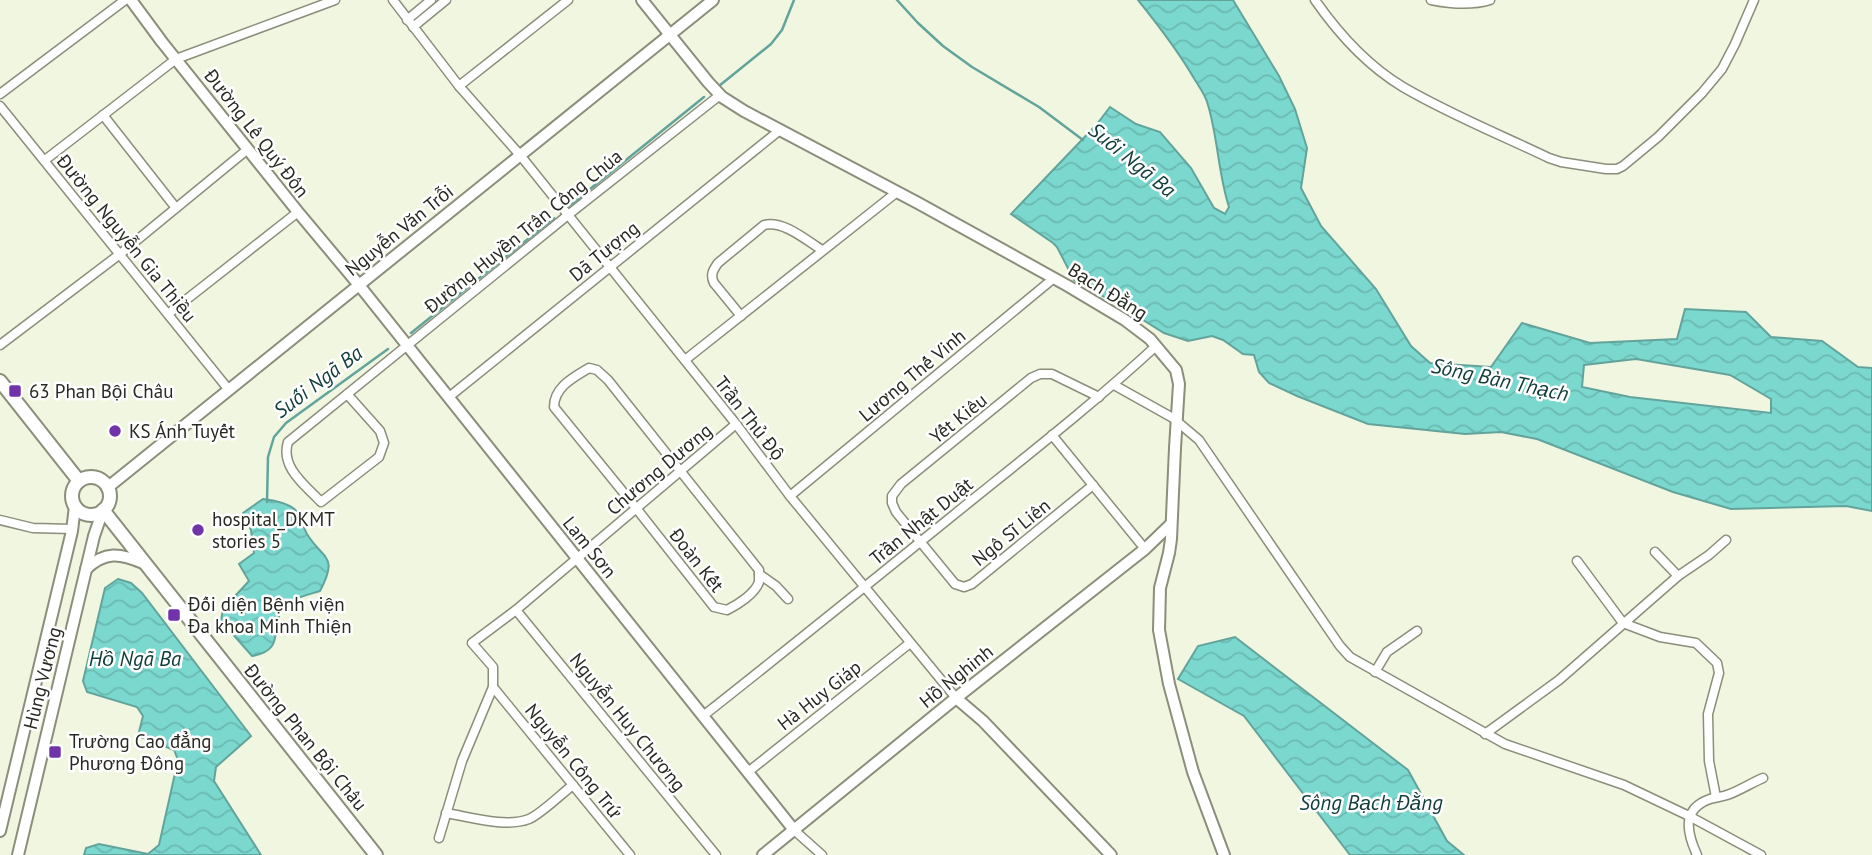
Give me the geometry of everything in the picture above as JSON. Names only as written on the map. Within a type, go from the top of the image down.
[{"type":"main road","points":[[0,381],[79,481]]},
{"type":"main road","points":[[84,478],[100,480],[107,488],[109,500],[103,510],[85,514],[75,506],[72,495],[75,485],[84,478]]},
{"type":"main road","name":"Đường Phan Bội Châu","points":[[103,510],[376,855]]},
{"type":"street","points":[[0,94],[125,0]]},
{"type":"street","name":"Đường Lê Quý Đôn","points":[[131,0],[359,285]]},
{"type":"street","points":[[45,160],[176,59],[335,0]]},
{"type":"street","name":"Trần Thủ Độ","points":[[393,0],[459,86],[520,155],[736,424],[790,496],[956,698]]},
{"type":"street","points":[[410,23],[431,0]]},
{"type":"street","points":[[410,23],[446,0]]},
{"type":"street","points":[[459,86],[568,0]]},
{"type":"street","name":"Bạch Đằng","points":[[642,0],[720,95],[744,111],[1054,278],[1125,320],[1156,346],[1177,373],[1180,391],[1169,553],[1160,588],[1159,630],[1169,684],[1193,772],[1224,855]]},
{"type":"street","name":"Nguyễn Văn Trỗi","points":[[107,488],[712,0]]},
{"type":"street","points":[[1315,0],[1350,43],[1402,86],[1549,158],[1612,170],[1623,166],[1658,137],[1702,93],[1727,61],[1754,0]]},
{"type":"street","points":[[1431,0],[1455,4],[1490,0]]},
{"type":"street","name":"Đường Huyền Trân Công Chúa","points":[[347,394],[380,431],[384,443],[379,457],[321,502],[288,463],[285,451],[288,442],[407,345],[568,215],[720,95]]},
{"type":"street","name":"Đường Nguyễn Gia Thiều","points":[[0,106],[229,390]]},
{"type":"street","points":[[103,115],[176,208]]},
{"type":"street","name":"Dã Tượng","points":[[449,397],[780,130]]},
{"type":"street","points":[[0,345],[120,254],[248,149]]},
{"type":"street","points":[[685,360],[897,192]]},
{"type":"street","points":[[168,314],[298,212]]},
{"type":"street","points":[[741,316],[711,277],[718,263],[764,225],[771,223],[780,226],[822,250]]},
{"type":"street","name":"Lương Thế Vinh","points":[[790,496],[1054,278]]},
{"type":"street","name":"Lam Sơn","points":[[359,285],[794,830]]},
{"type":"street","name":"Trần Nhật Duật","points":[[703,716],[1099,397],[1156,346]]},
{"type":"street","name":"Đoàn Kết","points":[[589,368],[597,370],[608,380],[680,471],[758,570],[759,583],[735,606],[727,610],[714,607],[636,508],[554,407],[558,389],[589,368]]},
{"type":"street","name":"Yết Kiêu","points":[[920,541],[896,512],[892,496],[901,484],[977,422],[1040,374],[1052,374],[1099,397]]},
{"type":"street","points":[[1114,384],[1176,420],[1199,440],[1344,652],[1505,744],[1624,785],[1761,855]]},
{"type":"street","name":"Chương Dương","points":[[493,687],[493,667],[472,643],[516,610],[736,424]]},
{"type":"street","points":[[1052,435],[1145,549]]},
{"type":"street","name":"Ngô Sĩ Liên","points":[[920,541],[955,584],[964,587],[1093,485]]},
{"type":"street","name":"Hùng Vương","points":[[0,831],[72,529],[75,506]]},
{"type":"street","name":"Hùng Vương","points":[[18,855],[86,569],[103,510]]},
{"type":"street","points":[[0,520],[33,528],[72,529]]},
{"type":"street","name":"Hồ Nghinh","points":[[763,855],[1145,549],[1171,524]]},
{"type":"street","points":[[1485,734],[1559,680],[1678,576],[1726,540]]},
{"type":"street","points":[[1655,552],[1678,576]]},
{"type":"street","points":[[86,569],[95,561],[113,555],[143,563]]},
{"type":"street","points":[[1577,561],[1623,623],[1660,637],[1696,643],[1717,663],[1719,673],[1708,714],[1709,761],[1716,797]]},
{"type":"street","points":[[759,574],[788,599]]},
{"type":"street","name":"Nguyễn Huy Chương","points":[[516,610],[716,855]]},
{"type":"street","points":[[1375,672],[1387,652],[1416,631]]},
{"type":"street","name":"Hà Huy Giáp","points":[[748,772],[911,643]]},
{"type":"street","points":[[39,670],[61,675]]},
{"type":"street","points":[[439,838],[462,761],[493,687]]},
{"type":"street","name":"Nguyễn Công Trứ","points":[[493,687],[630,855]]},
{"type":"street","points":[[956,698],[975,714],[1111,855]]},
{"type":"street","points":[[1697,855],[1688,831],[1689,816],[1702,803],[1733,793],[1763,778]]},
{"type":"street","points":[[446,813],[505,823],[516,822],[533,817],[573,785]]},
{"type":"street","points":[[794,830],[822,855]]},
{"type":"water","name":"Sông Bàn Thạch","points":[[1138,0],[1233,0],[1279,76],[1295,109],[1307,148],[1301,188],[1321,226],[1376,289],[1411,346],[1430,363],[1491,367],[1522,323],[1590,343],[1677,339],[1685,309],[1746,312],[1771,337],[1822,341],[1858,367],[1872,368],[1872,511],[1846,506],[1731,509],[1673,492],[1537,439],[1501,432],[1465,434],[1368,424],[1269,383],[1259,372],[1254,355],[1243,354],[1212,336],[1188,341],[1164,333],[1074,280],[1057,247],[1011,214],[1110,107],[1136,124],[1160,132],[1191,168],[1214,208],[1225,214],[1229,207],[1206,98],[1175,49]],"holes":[[[1636,359],[1730,375],[1771,399],[1771,413],[1630,397],[1582,387],[1584,365]]]},
{"type":"water","name":"Hồ Ngã Ba","points":[[263,499],[282,503],[295,510],[307,534],[327,559],[328,571],[320,591],[295,599],[283,608],[270,649],[252,656],[221,621],[223,609],[249,581],[239,564],[254,553],[251,530],[243,513]]},
{"type":"water","name":"Hồ Ngã Ba","points":[[118,579],[131,583],[142,593],[251,736],[216,767],[214,781],[261,855],[84,855],[86,848],[99,844],[148,854],[159,845],[178,760],[174,750],[138,736],[143,716],[137,707],[87,692],[83,681],[105,588]]},
{"type":"water","name":"Sông Bạch Đằng","points":[[1235,637],[1408,770],[1447,841],[1464,855],[1350,855],[1244,716],[1178,679],[1198,646]]},
{"type":"waterway","name":"Suối Ngã Ba","points":[[719,86],[771,44],[782,30],[794,0]]},
{"type":"waterway","name":"Suối Ngã Ba","points":[[897,0],[943,46],[972,67],[1039,107],[1083,140]]},
{"type":"waterway","name":"Suối Ngã Ba","points":[[569,206],[704,97]]},
{"type":"waterway","name":"Suối Ngã Ba","points":[[411,333],[554,218]]},
{"type":"waterway","name":"Suối Ngã Ba","points":[[267,502],[268,457],[274,437],[286,423],[388,349]]},
{"type":"place","name":"63 Phan Bội Châu","points":[[15,391]]},
{"type":"place","name":"KS Ánh Tuyết","points":[[115,431]]},
{"type":"place","name":"hospital_DKMT stories 5","points":[[198,530]]},
{"type":"place","name":"Đối diện Bệnh viện Đa khoa Minh Thiện","points":[[174,615]]},
{"type":"place","name":"Trường Cao đẳng Phương Đông","points":[[55,752]]}]
